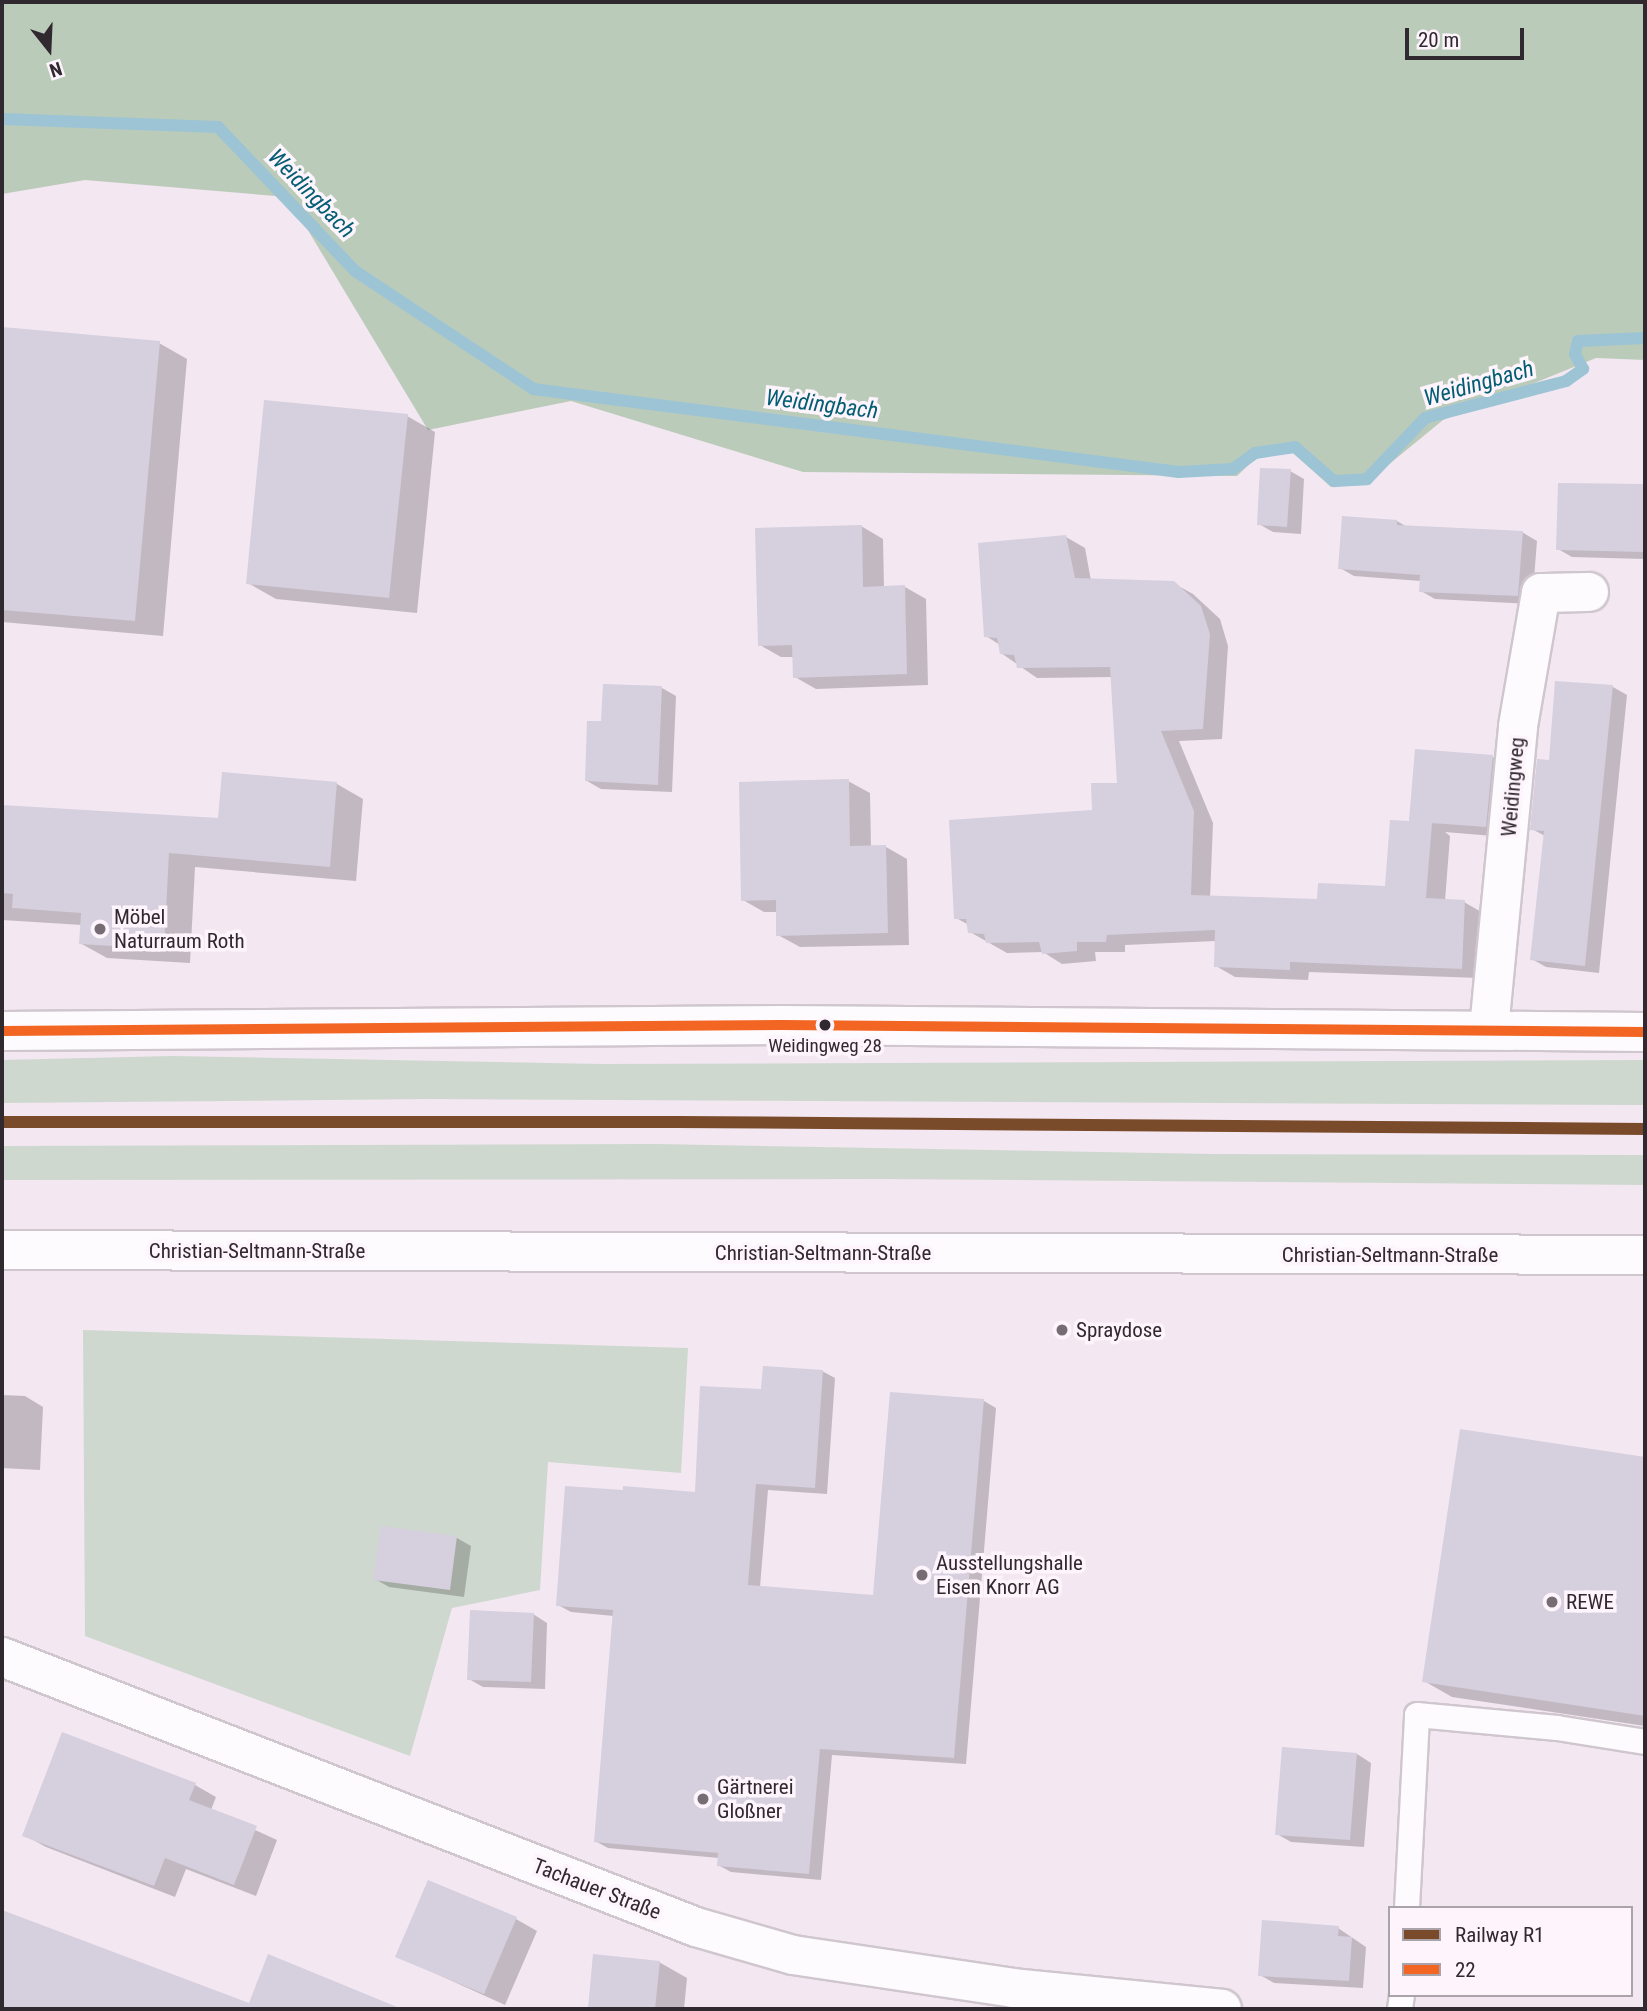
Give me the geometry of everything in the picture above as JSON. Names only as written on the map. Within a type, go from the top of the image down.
[{"type":"street","name":"Weidingweg","points":[[1489,1029],[1518,726],[1541,593],[1589,592]]},
{"type":"street","points":[[2,1031],[768,1025],[1645,1032]]},
{"type":"street","name":"Christian-Seltmann-Straße","points":[[2,1250],[1645,1255]]},
{"type":"street","name":"Tachauer Straße","points":[[2,1657],[696,1927],[793,1955],[1013,1988],[1222,2009]]},
{"type":"lane","points":[[1407,1906],[1418,1715],[1557,1728],[1645,1742]]},
{"type":"shaded area","points":[[173,1056],[601,1064],[1645,1060],[1645,1105],[430,1099],[2,1103],[2,1060]]},
{"type":"shaded area","points":[[655,1144],[1211,1154],[1645,1155],[1645,1185],[881,1179],[2,1180],[2,1146]]},
{"type":"shaded area","points":[[83,1330],[688,1348],[681,1473],[548,1462],[540,1590],[452,1608],[410,1756],[85,1636]]},
{"type":"green space","points":[[2,2],[1645,2],[1645,360],[1596,358],[1443,420],[1365,484],[1331,487],[1291,451],[1257,457],[1237,476],[803,472],[571,401],[428,430],[288,197],[85,180],[2,194]]},
{"type":"building","points":[[2,327],[160,341],[135,621],[2,610]]},
{"type":"building","points":[[264,400],[408,414],[389,598],[246,584]]},
{"type":"building","points":[[1260,468],[1291,469],[1287,527],[1257,525]]},
{"type":"building","points":[[1558,483],[1645,484],[1645,552],[1556,550]]},
{"type":"building","points":[[1342,516],[1397,520],[1397,525],[1523,531],[1518,596],[1419,592],[1420,575],[1338,569]]},
{"type":"building","points":[[862,525],[863,587],[905,585],[907,674],[793,678],[792,645],[758,646],[755,528]]},
{"type":"building","points":[[1066,535],[1075,578],[1174,581],[1201,606],[1210,634],[1203,729],[1161,731],[1194,811],[1191,895],[1317,899],[1318,883],[1385,886],[1390,820],[1409,821],[1415,749],[1493,755],[1486,827],[1432,823],[1426,898],[1465,900],[1462,969],[1290,962],[1290,970],[1214,967],[1215,930],[1107,935],[1106,942],[1077,942],[1077,951],[1042,954],[1039,942],[986,943],[984,934],[968,933],[966,919],[954,919],[949,820],[1092,810],[1091,783],[1117,783],[1110,667],[1017,668],[1014,655],[1000,654],[997,638],[984,637],[978,543]]},
{"type":"building","points":[[1555,681],[1613,685],[1585,966],[1530,960],[1544,831],[1530,830],[1537,759],[1549,760]]},
{"type":"building","points":[[603,684],[662,686],[658,785],[585,781],[587,721],[601,721]]},
{"type":"building","points":[[222,772],[337,782],[330,867],[169,853],[164,949],[79,944],[81,913],[12,908],[13,894],[2,893],[2,805],[218,818]]},
{"type":"building","points":[[849,779],[850,846],[886,845],[888,933],[776,936],[776,900],[741,901],[739,782]]},
{"type":"building","points":[[763,1366],[823,1370],[815,1488],[756,1484],[748,1585],[873,1595],[890,1392],[984,1399],[954,1758],[820,1749],[809,1874],[717,1866],[718,1853],[594,1842],[613,1610],[556,1606],[565,1486],[623,1490],[623,1486],[695,1492],[700,1386],[761,1389]]},
{"type":"building","points":[[1460,1429],[1645,1457],[1645,1716],[1422,1682]]},
{"type":"building","points":[[381,1526],[457,1536],[450,1590],[373,1580]]},
{"type":"building","points":[[470,1610],[534,1613],[531,1682],[467,1680]]},
{"type":"building","points":[[62,1732],[196,1783],[189,1800],[257,1826],[234,1885],[165,1858],[154,1886],[22,1836]]},
{"type":"building","points":[[1282,1747],[1357,1753],[1350,1840],[1275,1835]]},
{"type":"building","points":[[428,1880],[517,1917],[484,1994],[395,1957]]},
{"type":"building","points":[[2,1910],[249,2003],[268,1954],[402,2009],[2,2009]]},
{"type":"building","points":[[1262,1920],[1339,1926],[1338,1936],[1352,1937],[1349,1981],[1258,1976]]},
{"type":"building","points":[[593,1954],[660,1961],[655,2009],[588,2009]]},
{"type":"waterway","name":"Weidingbach","points":[[2,119],[218,127],[355,271],[533,389],[1179,472],[1233,469],[1255,453],[1295,447],[1334,481],[1367,479],[1425,418],[1566,381],[1583,369],[1575,354],[1578,341],[1645,338]]},
{"type":"rail line","name":"R1","points":[[2,1122],[678,1122],[1645,1129]]},
{"type":"transit line","name":"22","points":[[2,1031],[781,1025],[1645,1032]]},
{"type":"place","name":"Möbel Naturraum Roth","points":[[100,929]]},
{"type":"place","name":"Weidingweg 28","points":[[825,1025]]},
{"type":"place","name":"Spraydose","points":[[1062,1330]]},
{"type":"place","name":"Ausstellungshalle Eisen Knorr AG","points":[[922,1575]]},
{"type":"place","name":"REWE","points":[[1552,1602]]},
{"type":"place","name":"Gärtnerei Gloßner","points":[[703,1799]]}]
